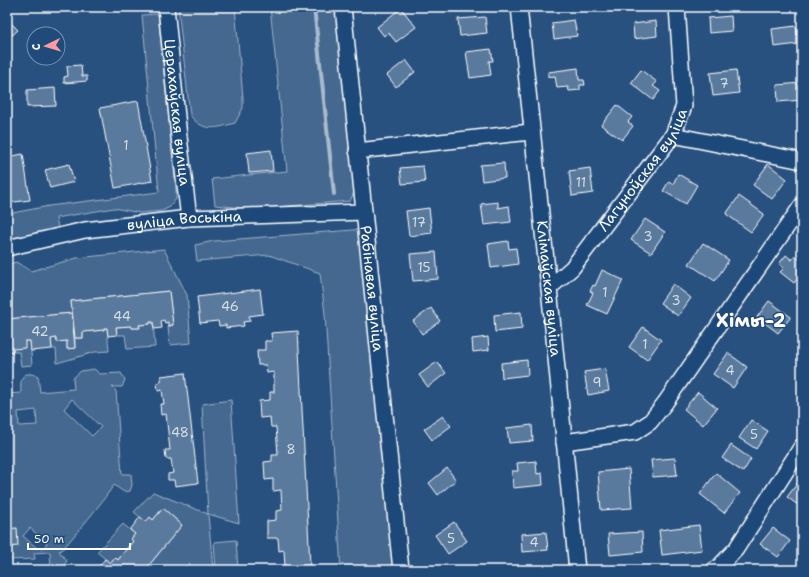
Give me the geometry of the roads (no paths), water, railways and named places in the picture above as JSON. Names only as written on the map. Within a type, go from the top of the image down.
[{"type":"street","name":"Церахаўская вуліца","points":[[166,7],[189,218]]},
{"type":"street","name":"Рабінавая вуліца","points":[[343,7],[401,570]]},
{"type":"street","name":"Клімаўская вуліца","points":[[519,7],[577,570]]},
{"type":"street","name":"Лагуноўская вуліца","points":[[549,288],[572,268],[673,135],[684,106],[677,7]]},
{"type":"street","points":[[357,151],[531,132]]},
{"type":"street","points":[[673,135],[802,161]]},
{"type":"street","points":[[564,442],[635,432],[650,422],[669,397],[802,205]]},
{"type":"street","name":"вуліца Воськіна","points":[[7,248],[85,230],[189,218],[364,212]]},
{"type":"street","points":[[714,570],[718,568],[736,549],[802,446]]},
{"type":"waterway","points":[[314,7],[334,194]]},
{"type":"district","name":"Хімы-2","points":[[751,320]]}]
